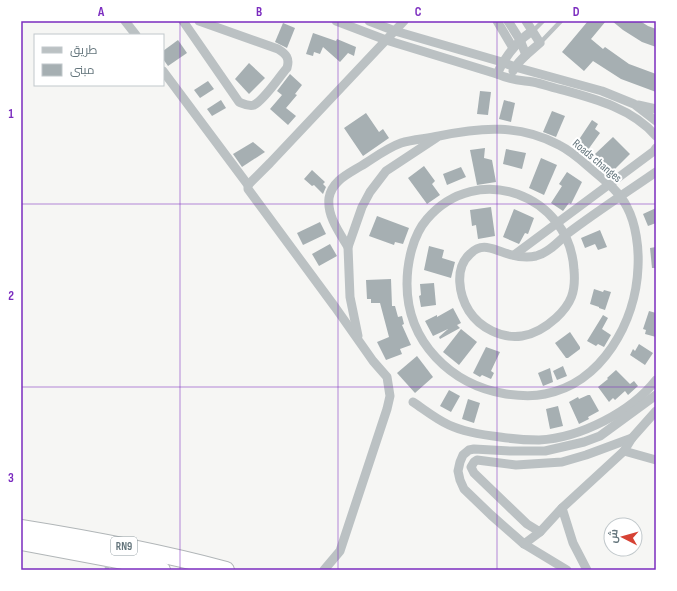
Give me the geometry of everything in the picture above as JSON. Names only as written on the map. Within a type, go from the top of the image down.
[{"type":"highway","name":"RN9","points":[[21,528],[108,542],[178,557],[226,570]]},
{"type":"highway","name":"RN9","points":[[21,542],[107,564],[132,565],[162,570]]},
{"type":"street","points":[[125,21],[135,34]]},
{"type":"street","points":[[183,21],[239,102],[246,106],[253,106],[262,99],[287,68],[289,62],[288,57],[278,49],[199,21]]},
{"type":"street","points":[[336,21],[386,40],[510,79],[533,82],[588,97],[632,115],[656,136]]},
{"type":"street","points":[[369,21],[395,31],[602,91],[634,104],[656,109]]},
{"type":"street","points":[[248,185],[404,21]]},
{"type":"street","points":[[497,21],[513,48]]},
{"type":"street","points":[[508,21],[520,40],[526,55]]},
{"type":"street","points":[[510,79],[515,67],[540,43],[526,21]]},
{"type":"street","points":[[497,74],[502,62],[513,48],[520,40],[532,31]]},
{"type":"street","points":[[164,72],[248,185],[248,188],[358,341],[387,377],[390,389],[389,402],[340,551],[324,570]]},
{"type":"street","points":[[634,104],[656,121]]},
{"type":"street","name":"Roads changes","points":[[348,247],[330,212],[330,195],[336,183],[390,148],[411,140],[439,136],[453,132],[479,129],[506,129],[539,136],[576,155],[610,185],[620,197],[628,208],[634,228],[639,264],[637,284],[631,311],[623,331],[599,365],[570,386],[548,394],[529,396],[490,391],[475,386],[455,374],[436,359],[424,342],[412,318],[407,293],[407,276],[410,258],[418,234],[428,219],[445,203],[464,193],[487,189],[501,190],[520,195],[534,201],[558,222],[566,235],[574,263],[575,278],[573,295],[566,309],[544,328],[528,335],[512,337],[497,333],[480,324],[470,312],[461,292],[460,278],[462,265],[466,257],[472,251],[490,247],[514,255],[538,255],[557,244],[566,235],[620,197],[656,172]]},
{"type":"street","points":[[358,341],[350,297],[348,247],[362,207],[370,192],[386,172],[439,136]]},
{"type":"street","points":[[514,255],[610,185],[656,148]]},
{"type":"street","points":[[413,402],[450,425],[472,433],[540,440],[578,432],[617,414],[634,403],[656,380]]},
{"type":"street","points":[[567,570],[524,544],[464,489],[458,471],[463,455],[469,450],[474,449],[545,451],[584,442],[600,436],[656,395]]},
{"type":"street","points":[[524,544],[540,532],[562,508],[624,451],[632,438],[656,411]]},
{"type":"street","points":[[540,532],[527,524],[474,473],[471,468],[474,462],[477,460],[516,465],[562,462],[632,438]]},
{"type":"street","points":[[624,451],[656,460]]},
{"type":"street","points":[[562,508],[573,543],[587,570]]},
{"type":"lane","points":[[532,31],[543,21]]},
{"type":"lane","points":[[540,43],[561,21]]},
{"type":"building","points":[[588,21],[606,21],[591,39],[603,49],[605,47],[629,64],[656,74],[656,92],[621,79],[593,61],[584,71],[562,52]]},
{"type":"building","points":[[612,21],[640,21],[656,29],[656,47],[642,42]]},
{"type":"building","points":[[283,23],[295,28],[287,48],[275,42]]},
{"type":"building","points":[[313,33],[336,41],[337,39],[356,47],[354,56],[348,53],[340,62],[323,47],[320,54],[314,52],[313,56],[306,54]]},
{"type":"building","points":[[178,40],[187,53],[168,66],[164,60],[164,50]]},
{"type":"building","points":[[249,63],[265,78],[249,94],[235,79]]},
{"type":"building","points":[[290,74],[302,85],[295,94],[297,95],[286,108],[296,116],[288,125],[270,109],[282,95],[277,91]]},
{"type":"building","points":[[208,81],[214,89],[200,98],[194,90]]},
{"type":"building","points":[[480,91],[491,92],[488,115],[477,114]]},
{"type":"building","points":[[221,100],[226,108],[212,116],[207,109]]},
{"type":"building","points":[[504,100],[515,103],[511,122],[499,119]]},
{"type":"building","points":[[552,111],[565,116],[556,137],[543,132]]},
{"type":"building","points":[[366,113],[379,132],[383,129],[389,138],[363,156],[344,128]]},
{"type":"building","points":[[592,120],[598,124],[595,129],[600,133],[585,154],[583,154],[574,147]]},
{"type":"building","points":[[613,137],[630,154],[611,173],[595,154]]},
{"type":"building","points":[[253,142],[265,152],[242,167],[233,154]]},
{"type":"building","points":[[485,148],[484,158],[492,160],[496,182],[477,185],[470,150]]},
{"type":"building","points":[[506,149],[526,153],[522,169],[503,164]]},
{"type":"building","points":[[541,158],[557,165],[544,195],[529,188]]},
{"type":"building","points":[[424,166],[435,181],[432,184],[440,195],[427,204],[408,178]]},
{"type":"building","points":[[461,167],[466,177],[447,185],[443,174]]},
{"type":"building","points":[[312,170],[325,182],[323,184],[326,187],[323,194],[314,185],[312,186],[304,179]]},
{"type":"building","points":[[567,172],[582,182],[571,204],[569,203],[563,211],[551,203],[562,186],[559,184]]},
{"type":"building","points":[[491,207],[495,236],[478,239],[476,225],[472,226],[470,210]]},
{"type":"building","points":[[656,208],[656,223],[648,226],[643,214]]},
{"type":"building","points":[[514,209],[534,218],[528,234],[525,233],[519,244],[503,237]]},
{"type":"building","points":[[377,216],[409,228],[403,244],[395,242],[394,245],[369,236]]},
{"type":"building","points":[[320,222],[326,234],[303,245],[297,233]]},
{"type":"building","points":[[600,230],[607,247],[598,250],[595,244],[585,248],[581,238]]},
{"type":"building","points":[[330,244],[337,256],[319,266],[312,254]]},
{"type":"building","points":[[429,246],[444,250],[442,258],[455,262],[451,278],[424,270]]},
{"type":"building","points":[[656,247],[656,268],[652,268],[650,248]]},
{"type":"building","points":[[391,279],[392,306],[395,306],[398,317],[402,316],[404,324],[402,325],[411,345],[400,349],[402,354],[386,360],[377,342],[389,337],[380,303],[371,303],[371,299],[367,299],[366,280]]},
{"type":"building","points":[[434,283],[436,305],[421,307],[419,296],[421,295],[420,284]]},
{"type":"building","points":[[594,289],[603,292],[604,290],[611,292],[605,310],[590,304]]},
{"type":"building","points":[[453,308],[461,323],[457,325],[460,328],[440,339],[439,337],[448,329],[433,336],[425,321],[437,315],[437,317]]},
{"type":"building","points":[[649,311],[656,313],[656,337],[645,334],[646,330],[643,329]]},
{"type":"building","points":[[603,315],[608,318],[602,329],[611,335],[604,347],[598,344],[596,346],[587,341]]},
{"type":"building","points":[[461,329],[477,342],[459,365],[443,352]]},
{"type":"building","points":[[570,332],[580,349],[566,358],[555,343]]},
{"type":"building","points":[[639,344],[653,353],[645,365],[630,355],[633,349],[635,351]]},
{"type":"building","points":[[486,347],[500,352],[491,371],[494,373],[491,379],[482,375],[480,377],[473,373]]},
{"type":"building","points":[[417,356],[433,377],[415,393],[397,373]]},
{"type":"building","points":[[563,366],[567,376],[557,380],[553,371]]},
{"type":"building","points":[[550,368],[553,382],[543,386],[538,373]]},
{"type":"building","points":[[616,370],[630,384],[634,381],[638,386],[628,395],[625,391],[615,400],[613,398],[609,402],[598,387]]},
{"type":"building","points":[[449,390],[460,396],[451,412],[440,406]]},
{"type":"building","points":[[590,395],[599,411],[588,417],[589,419],[579,424],[569,402],[578,397],[579,399]]},
{"type":"building","points":[[468,399],[480,403],[474,423],[462,419]]},
{"type":"building","points":[[558,406],[563,426],[550,429],[546,409]]}]
